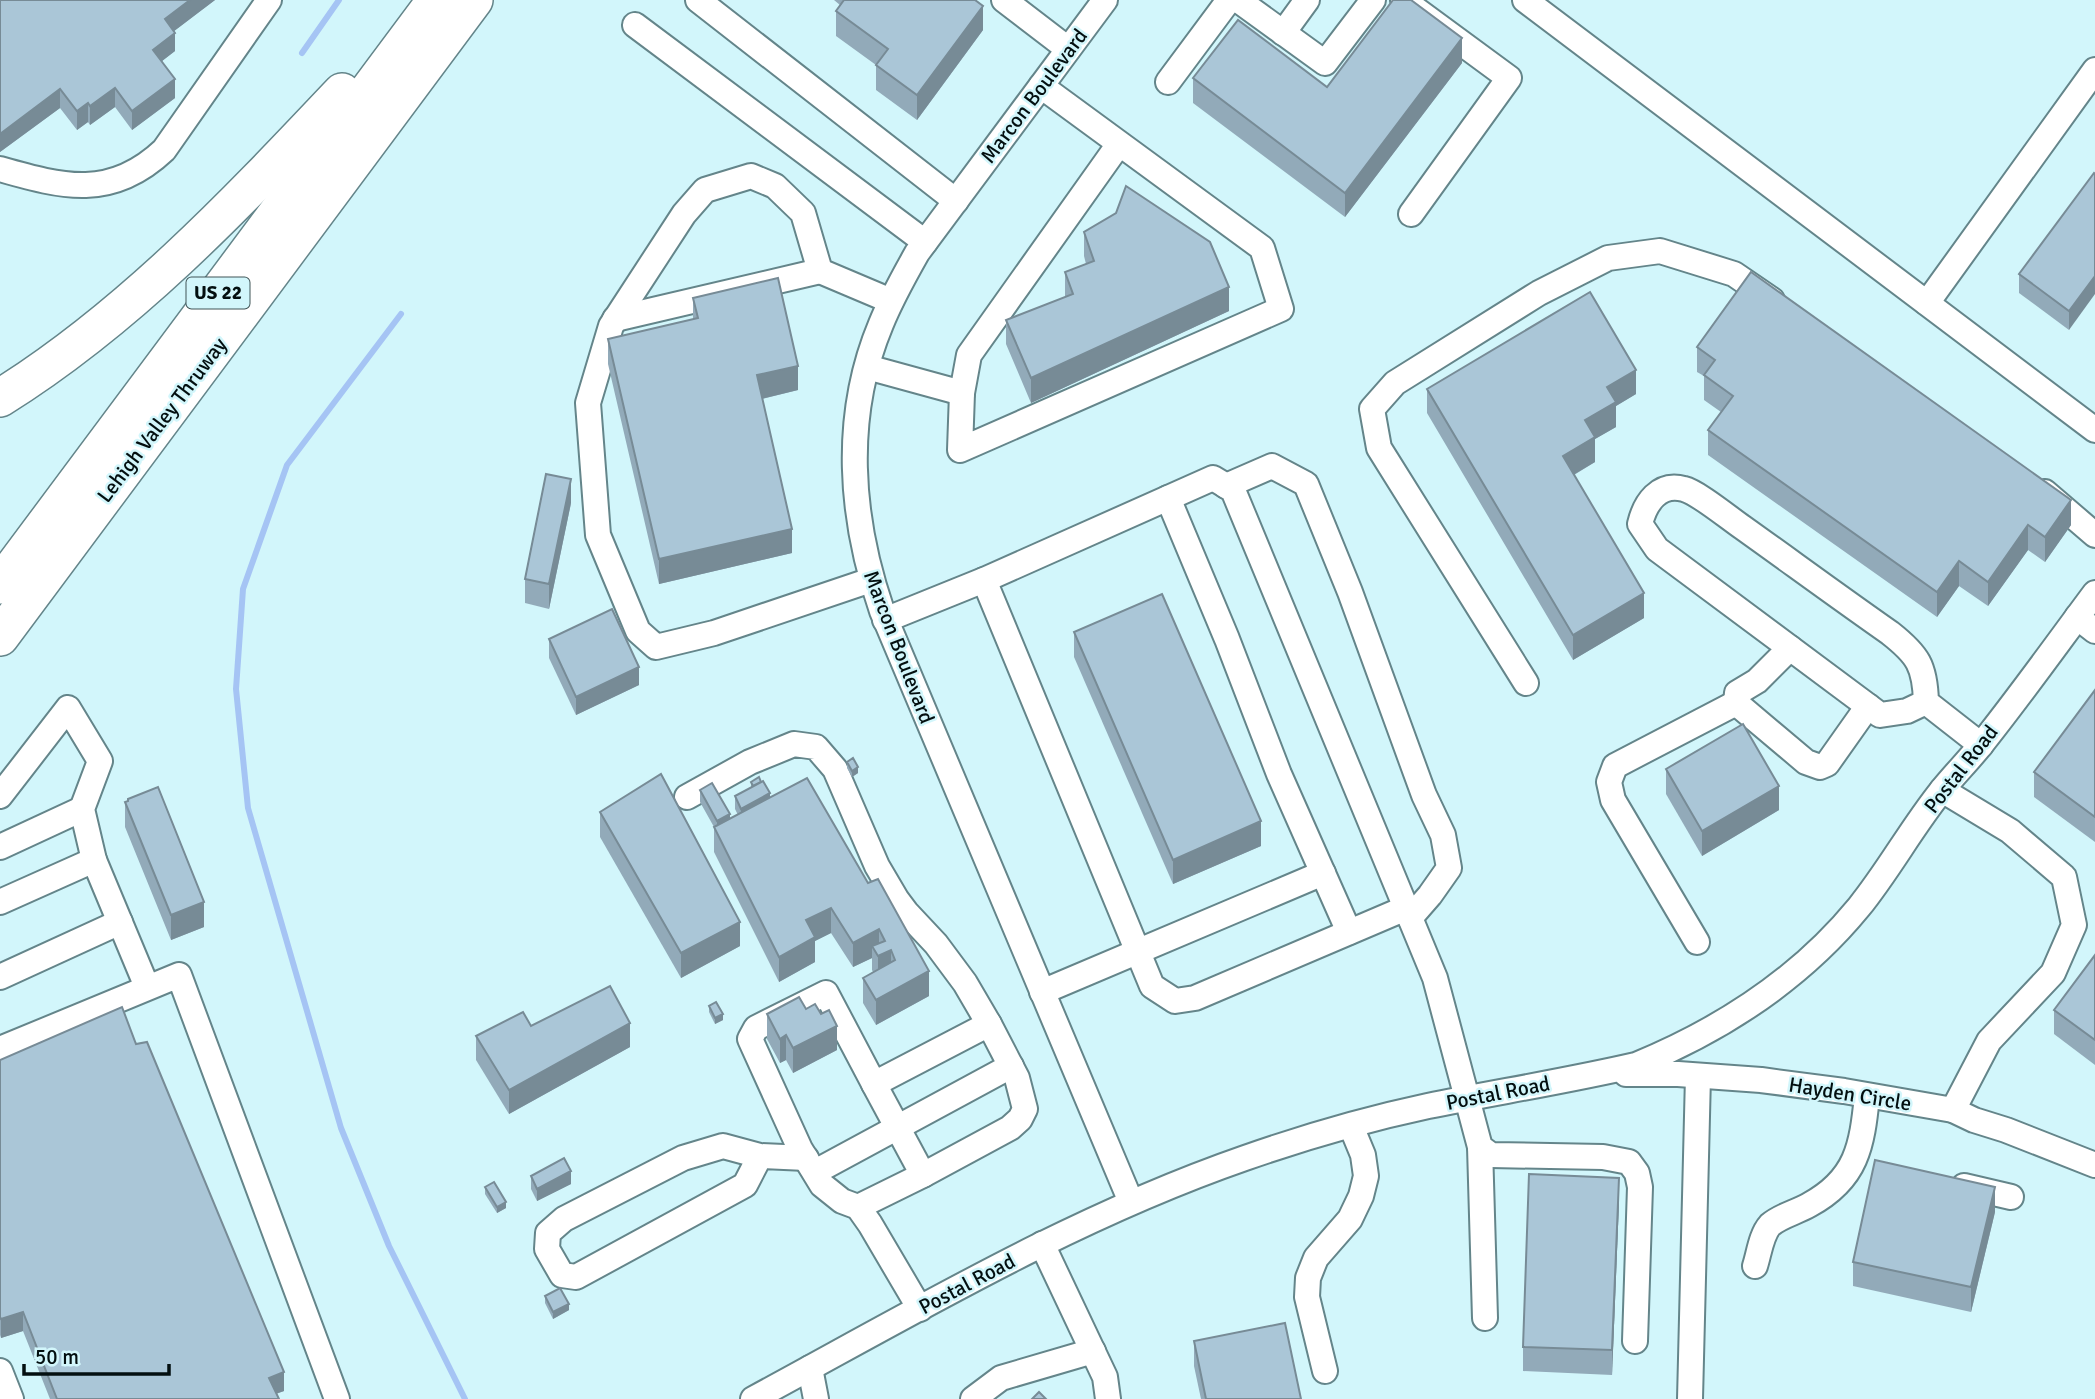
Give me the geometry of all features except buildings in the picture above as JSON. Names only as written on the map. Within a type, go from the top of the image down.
[{"type":"highway","points":[[0,398],[74,346],[136,296],[190,247],[290,148],[429,0]]},
{"type":"highway","name":"Lehigh Valley Thruway","points":[[0,585],[436,0]]},
{"type":"highway","name":"Lehigh Valley Thruway","points":[[0,637],[474,0]]},
{"type":"highway","points":[[0,656],[126,467]]},
{"type":"street","points":[[0,169],[50,183],[86,186],[128,176],[146,166],[164,150],[270,0]]},
{"type":"street","points":[[698,0],[956,201]]},
{"type":"street","points":[[1004,0],[1068,49]]},
{"type":"street","name":"Marcon Boulevard","points":[[1104,0],[917,253],[891,301],[867,366],[859,407],[855,490],[860,531],[871,580],[885,620],[1131,1202]]},
{"type":"street","points":[[1168,82],[1229,0]]},
{"type":"street","points":[[1238,0],[1325,62],[1373,0]]},
{"type":"street","points":[[1283,33],[1307,0]]},
{"type":"street","points":[[1403,0],[1509,78],[1411,214]]},
{"type":"street","points":[[1525,0],[2095,430]]},
{"type":"street","points":[[635,25],[925,242]]},
{"type":"street","points":[[1927,303],[2095,70]]},
{"type":"street","points":[[1041,86],[1262,248],[1281,309],[960,450],[962,393],[970,355],[1119,144]]},
{"type":"street","points":[[820,271],[803,213],[775,186],[751,176],[705,190],[684,214],[611,326],[588,403],[598,535],[638,631],[656,647],[714,633],[871,580]]},
{"type":"street","points":[[1526,683],[1379,449],[1372,409],[1395,383],[1539,293],[1608,258],[1660,251],[1734,274],[1791,313]]},
{"type":"street","points":[[615,319],[820,271],[891,301]]},
{"type":"street","points":[[867,366],[962,393]]},
{"type":"street","points":[[984,580],[1152,986],[1175,1001],[1195,998],[1349,932],[1408,913],[1430,895],[1449,868],[1443,835],[1424,795],[1350,592],[1306,484],[1272,466],[1226,486]]},
{"type":"street","points":[[2026,477],[2095,535]]},
{"type":"street","points":[[885,620],[984,580],[1213,478],[1233,490],[1436,978],[1480,1147],[1485,1318]]},
{"type":"street","points":[[1926,702],[1907,711],[1880,715],[1657,549],[1640,524],[1643,510],[1650,499],[1664,488],[1684,489],[1717,509],[1890,633],[1910,649],[1921,667],[1926,702],[1980,745]]},
{"type":"street","points":[[1168,498],[1227,639],[1279,774],[1349,932]]},
{"type":"street","name":"Postal Road","points":[[753,1399],[1042,1244],[1188,1178],[1247,1157],[1426,1107],[1636,1065],[1712,1028],[1763,997],[1798,970],[1831,939],[1861,905],[1942,790],[2086,624],[2095,593]]},
{"type":"street","points":[[1736,703],[1737,693],[1757,681],[1790,648]]},
{"type":"street","points":[[1736,703],[1806,762],[1820,767],[1827,764],[1868,706]]},
{"type":"street","points":[[1697,942],[1613,800],[1609,782],[1615,766],[1736,703]]},
{"type":"street","points":[[0,796],[68,708],[100,761],[82,808],[94,860],[147,987]]},
{"type":"street","points":[[687,797],[750,762],[794,744],[816,747],[835,769],[877,866],[897,900],[936,944],[965,983],[1017,1078],[1025,1109],[1020,1119],[1010,1128],[858,1207]]},
{"type":"street","points":[[1942,790],[2010,831],[2064,877],[2074,925],[2053,973],[1989,1041],[1953,1110]]},
{"type":"street","points":[[0,847],[82,808]]},
{"type":"street","points":[[0,902],[94,860]]},
{"type":"street","points":[[1042,992],[1323,873]]},
{"type":"street","points":[[0,977],[120,922]]},
{"type":"street","points":[[0,1049],[178,975],[337,1399]]},
{"type":"street","points":[[920,1309],[858,1207],[842,1201],[822,1185],[750,1039],[756,1028],[825,993],[923,1175]]},
{"type":"street","points":[[874,1084],[989,1024]]},
{"type":"street","points":[[760,1156],[745,1185],[576,1278],[562,1275],[547,1249],[548,1233],[564,1219],[683,1158],[723,1146],[811,1165],[898,1127],[1011,1066]]},
{"type":"street","name":"Hayden Circle","points":[[1595,1074],[1761,1080],[1953,1110],[2095,1165]]},
{"type":"street","points":[[1690,1399],[1698,1076]]},
{"type":"street","points":[[1755,1266],[1770,1225],[1812,1204],[1842,1181],[1855,1159],[1863,1137],[1867,1096]]},
{"type":"street","points":[[1325,1371],[1307,1297],[1307,1278],[1316,1258],[1350,1219],[1361,1196],[1366,1176],[1363,1155],[1351,1126]]},
{"type":"street","points":[[1480,1147],[1491,1155],[1603,1157],[1629,1162],[1637,1173],[1640,1187],[1635,1340]]},
{"type":"street","points":[[1855,1159],[1880,1166]]},
{"type":"street","points":[[1946,1181],[2011,1197]]},
{"type":"street","points":[[1042,1244],[1105,1377],[1108,1399]]},
{"type":"street","points":[[973,1399],[1001,1378],[1093,1351]]},
{"type":"street","points":[[810,1368],[816,1399]]},
{"type":"street","points":[[0,1371],[11,1399]]},
{"type":"waterway","points":[[302,53],[339,0]]},
{"type":"waterway","points":[[401,314],[287,465],[243,589],[236,689],[248,808],[341,1128],[389,1246],[465,1399]]}]
